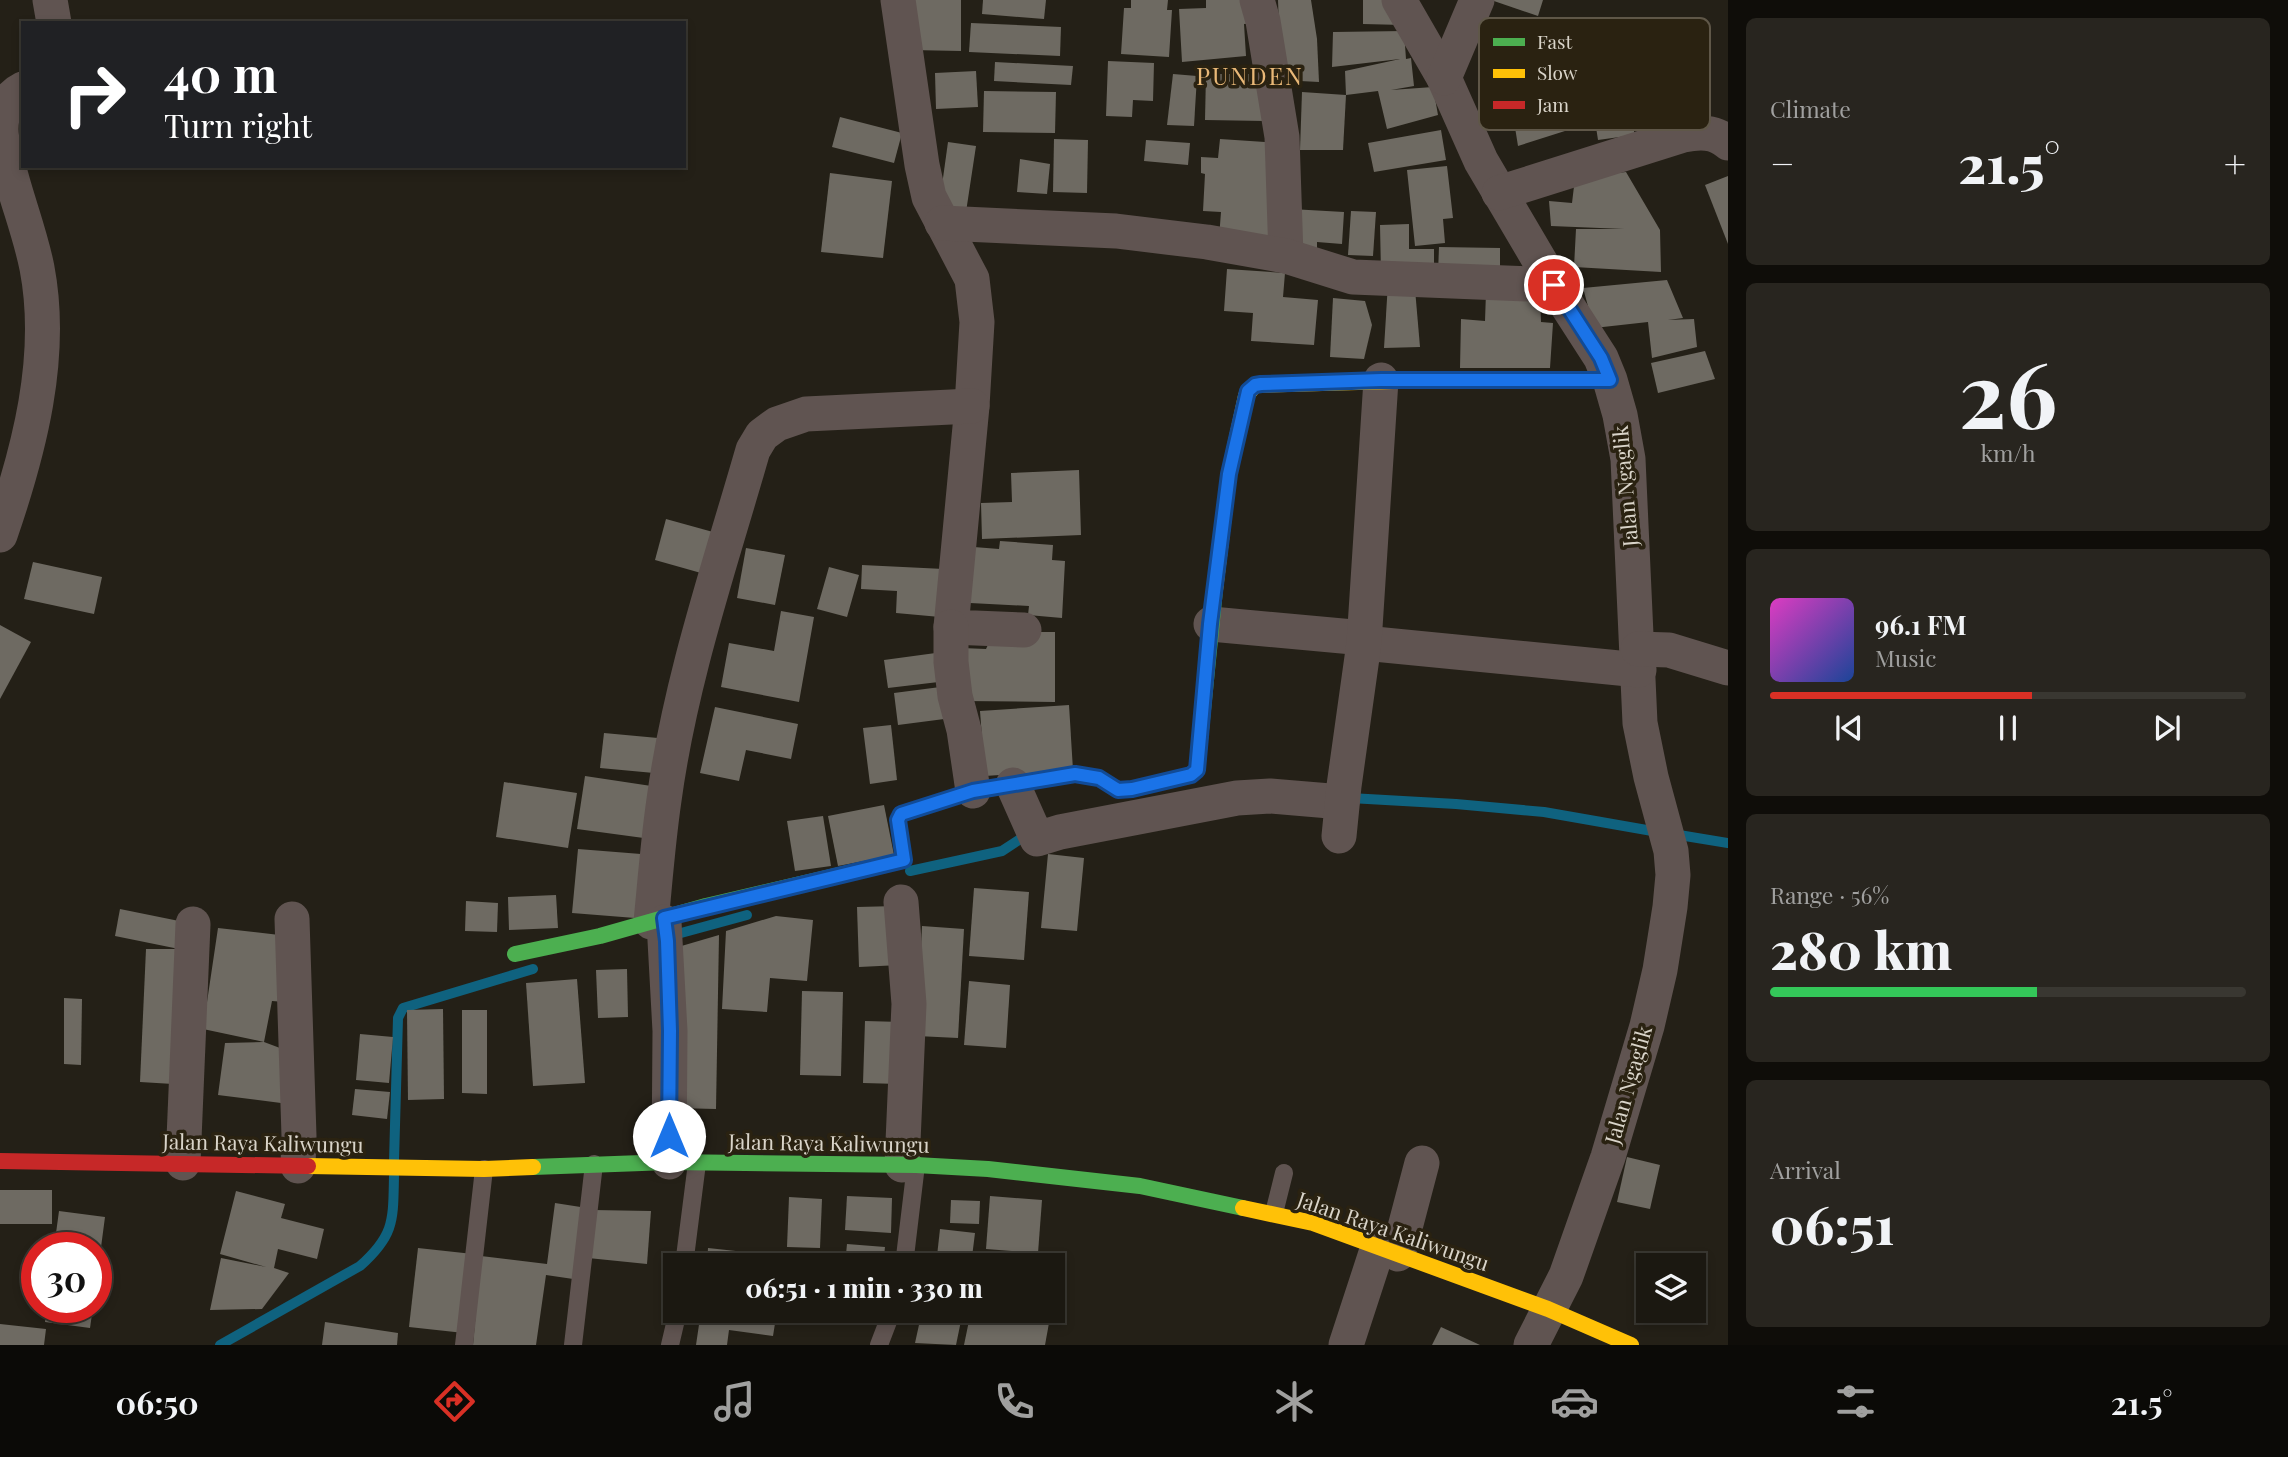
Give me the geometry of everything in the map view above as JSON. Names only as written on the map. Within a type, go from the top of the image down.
[{"type":"main road","points":[[515,954],[662,925],[904,860],[898,820],[901,814],[973,791],[1025,812],[1082,775],[1099,778],[1118,790],[1191,775],[1197,770],[1210,624],[1229,474],[1248,391],[1255,385],[1381,380],[1610,380]]},
{"type":"main road","name":"Jalan Raya Kaliwungu","points":[[0,1161],[484,1170],[594,1164],[909,1165],[988,1169],[1140,1186],[1274,1213],[1342,1232],[1548,1309],[1631,1345]]},
{"type":"street","points":[[51,0],[54,21]]},
{"type":"street","points":[[898,0],[929,197],[972,279],[977,322],[972,406],[951,627],[954,696],[964,730],[973,791]]},
{"type":"street","points":[[1257,0],[1263,21],[1282,137],[1286,256]]},
{"type":"street","points":[[1444,78],[1477,0]]},
{"type":"street","name":"Jalan Ngaglik","points":[[1402,2],[1444,78],[1481,161],[1554,285],[1601,358],[1610,380],[1628,459],[1640,723],[1673,875],[1660,970],[1647,1026],[1608,1157],[1566,1276],[1531,1345]]},
{"type":"street","points":[[0,535],[19,479],[39,378],[42,309],[36,267],[1,130],[7,102],[21,90]]},
{"type":"street","points":[[1499,193],[1683,135],[1708,133],[1723,138],[1728,143]]},
{"type":"street","points":[[942,223],[1116,231],[1207,242],[1286,256],[1353,277],[1554,285]]},
{"type":"street","points":[[1339,836],[1364,641],[1381,380]]},
{"type":"street","points":[[683,1163],[662,925],[664,800],[700,633],[753,450],[762,435],[777,424],[806,414],[972,406]]},
{"type":"street","points":[[1210,624],[1364,641],[1638,659],[1669,650],[1728,668]]},
{"type":"street","points":[[951,627],[1024,630]]},
{"type":"street","points":[[1025,812],[1037,839],[1060,832],[1237,798],[1343,796]]},
{"type":"street","points":[[901,902],[909,1004],[909,1165]]},
{"type":"street","points":[[292,919],[298,1166]]},
{"type":"street","points":[[183,1163],[193,924]]},
{"type":"street","points":[[1346,1345],[1388,1250],[1422,1163]]},
{"type":"lane","points":[[683,1163],[684,1253]]},
{"type":"lane","points":[[573,1345],[594,1164]]},
{"type":"lane","points":[[905,1253],[909,1165]]},
{"type":"lane","points":[[464,1345],[484,1170]]},
{"type":"lane","points":[[1274,1213],[1284,1173]]},
{"type":"lane","points":[[670,1345],[675,1323]]},
{"type":"lane","points":[[879,1345],[887,1323]]},
{"type":"building","points":[[912,0],[961,0],[961,51],[911,50]]},
{"type":"building","points":[[983,0],[1046,0],[1044,19],[982,14]]},
{"type":"building","points":[[1131,0],[1168,0],[1167,10],[1172,10],[1169,57],[1121,54],[1124,8],[1131,8]]},
{"type":"building","points":[[1206,0],[1253,0],[1258,23],[1244,24],[1246,56],[1182,62],[1179,9],[1206,8]]},
{"type":"building","points":[[1278,0],[1311,0],[1317,39],[1319,82],[1281,80]]},
{"type":"building","points":[[1363,0],[1390,0],[1403,25],[1363,24]]},
{"type":"building","points":[[1491,0],[1543,0],[1538,16]]},
{"type":"building","points":[[971,23],[1061,27],[1060,56],[969,52]]},
{"type":"building","points":[[1404,31],[1406,59],[1411,58],[1414,86],[1391,90],[1433,87],[1438,115],[1387,129],[1378,91],[1346,95],[1345,71],[1400,59],[1332,67],[1333,32]]},
{"type":"building","points":[[1108,61],[1154,63],[1153,101],[1133,100],[1132,117],[1106,116]]},
{"type":"building","points":[[995,62],[1073,66],[1071,85],[994,81]]},
{"type":"building","points":[[976,71],[978,107],[936,109],[935,73]]},
{"type":"building","points":[[1173,74],[1197,76],[1194,126],[1167,125]]},
{"type":"building","points":[[1206,74],[1265,74],[1265,121],[1205,120]]},
{"type":"building","points":[[984,91],[1056,92],[1055,133],[983,132]]},
{"type":"building","points":[[1302,92],[1346,95],[1343,150],[1300,150]]},
{"type":"building","points":[[840,117],[902,133],[894,163],[832,147]]},
{"type":"building","points":[[1441,130],[1446,160],[1374,172],[1368,143]]},
{"type":"building","points":[[1515,130],[1568,130],[1518,146]]},
{"type":"building","points":[[1596,130],[1634,130],[1634,135],[1598,140]]},
{"type":"building","points":[[1054,139],[1088,140],[1087,193],[1053,192]]},
{"type":"building","points":[[1220,139],[1265,142],[1273,166],[1277,241],[1219,238],[1221,212],[1203,211],[1205,174],[1201,173],[1201,157],[1218,158]]},
{"type":"building","points":[[1146,140],[1190,143],[1188,165],[1144,161]]},
{"type":"building","points":[[948,142],[976,146],[966,212],[939,207]]},
{"type":"building","points":[[1020,159],[1050,164],[1047,194],[1017,192]]},
{"type":"building","points":[[1447,166],[1453,218],[1443,219],[1445,243],[1415,246],[1407,170]]},
{"type":"building","points":[[1626,172],[1660,230],[1661,272],[1574,267],[1576,229],[1624,229],[1551,226],[1549,201],[1572,203],[1575,178]]},
{"type":"building","points":[[830,173],[892,181],[883,258],[821,252]]},
{"type":"building","points":[[1728,176],[1728,244],[1705,185]]},
{"type":"building","points":[[1291,209],[1344,212],[1342,244],[1317,242],[1317,254],[1288,252]]},
{"type":"building","points":[[1351,211],[1376,212],[1373,256],[1348,255]]},
{"type":"building","points":[[1409,224],[1409,249],[1434,249],[1434,272],[1381,273],[1380,225]]},
{"type":"building","points":[[1439,247],[1500,248],[1500,274],[1438,273]]},
{"type":"building","points":[[1227,269],[1285,273],[1283,297],[1318,300],[1314,345],[1251,341],[1253,313],[1224,311]]},
{"type":"building","points":[[1667,280],[1683,318],[1668,320],[1694,319],[1697,347],[1652,358],[1648,322],[1594,328],[1583,288]]},
{"type":"building","points":[[1388,283],[1415,289],[1420,347],[1384,348]]},
{"type":"building","points":[[1486,292],[1540,295],[1541,322],[1553,323],[1550,368],[1460,368],[1461,319],[1485,321]]},
{"type":"building","points":[[1333,298],[1365,301],[1372,325],[1364,359],[1330,357]]},
{"type":"building","points":[[1705,351],[1715,379],[1658,393],[1651,363]]},
{"type":"building","points":[[1079,470],[1081,535],[982,539],[981,503],[1012,502],[1011,473]]},
{"type":"building","points":[[666,519],[713,532],[701,573],[655,560]]},
{"type":"building","points":[[1000,541],[1053,545],[1052,560],[1065,561],[1062,618],[1028,615],[1029,606],[970,603],[974,547],[999,549]]},
{"type":"building","points":[[746,548],[785,555],[775,605],[737,598]]},
{"type":"building","points":[[33,562],[102,577],[94,614],[24,599]]},
{"type":"building","points":[[862,565],[944,569],[940,617],[896,613],[897,591],[861,589]]},
{"type":"building","points":[[829,567],[859,575],[847,617],[817,609]]},
{"type":"building","points":[[781,611],[814,617],[799,702],[721,687],[729,643],[774,651]]},
{"type":"building","points":[[0,625],[31,642],[0,699]]},
{"type":"building","points":[[994,632],[1055,632],[1055,702],[962,701],[962,648],[986,649]]},
{"type":"building","points":[[943,652],[947,681],[888,688],[884,660]]},
{"type":"building","points":[[948,686],[952,718],[898,725],[894,693]]},
{"type":"building","points":[[1069,705],[1073,770],[985,776],[980,711]]},
{"type":"building","points":[[715,707],[798,724],[791,759],[746,750],[739,781],[700,773]]},
{"type":"building","points":[[891,725],[897,780],[870,784],[863,728]]},
{"type":"building","points":[[604,733],[658,738],[654,773],[600,768]]},
{"type":"building","points":[[585,776],[658,787],[651,839],[577,829]]},
{"type":"building","points":[[504,782],[577,793],[568,848],[496,837]]},
{"type":"building","points":[[884,805],[894,855],[838,866],[828,816]]},
{"type":"building","points":[[823,816],[831,866],[795,871],[787,821]]},
{"type":"building","points":[[578,849],[641,854],[635,918],[572,913]]},
{"type":"building","points":[[1048,854],[1084,858],[1077,931],[1041,928]]},
{"type":"building","points":[[974,888],[1029,892],[1024,960],[969,956]]},
{"type":"building","points":[[556,895],[558,928],[509,930],[508,897]]},
{"type":"building","points":[[466,901],[498,903],[497,932],[465,931]]},
{"type":"building","points":[[897,906],[900,965],[859,967],[857,907]]},
{"type":"building","points":[[120,909],[184,922],[179,949],[115,936]]},
{"type":"building","points":[[776,916],[813,920],[807,981],[770,978],[767,1012],[722,1009],[726,931]]},
{"type":"building","points":[[922,926],[964,929],[958,1038],[917,1036]]},
{"type":"building","points":[[218,928],[288,936],[285,1002],[272,1001],[264,1042],[203,1029]]},
{"type":"building","points":[[719,935],[716,1109],[675,1108],[678,947]]},
{"type":"building","points":[[146,949],[179,949],[173,1084],[140,1082]]},
{"type":"building","points":[[627,969],[628,1017],[598,1018],[596,970]]},
{"type":"building","points":[[577,979],[585,1083],[533,1086],[526,983]]},
{"type":"building","points":[[969,981],[1010,985],[1006,1048],[964,1045]]},
{"type":"building","points":[[802,991],[843,992],[841,1076],[800,1075]]},
{"type":"building","points":[[64,998],[82,999],[81,1065],[64,1064]]},
{"type":"building","points":[[443,1009],[444,1099],[408,1100],[407,1010]]},
{"type":"building","points":[[462,1010],[487,1010],[487,1094],[462,1093]]},
{"type":"building","points":[[865,1021],[902,1022],[899,1084],[863,1083]]},
{"type":"building","points":[[360,1034],[393,1037],[389,1083],[356,1080]]},
{"type":"building","points":[[264,1042],[288,1051],[281,1103],[218,1095],[225,1043]]},
{"type":"building","points":[[355,1089],[390,1092],[387,1119],[352,1115]]},
{"type":"building","points":[[1627,1157],[1660,1165],[1650,1209],[1617,1202]]},
{"type":"building","points":[[0,1190],[52,1190],[52,1224],[0,1224]]},
{"type":"building","points":[[236,1191],[285,1204],[281,1218],[324,1229],[317,1259],[278,1249],[274,1268],[289,1273],[262,1309],[210,1310],[221,1258],[266,1267],[220,1254]]},
{"type":"building","points":[[847,1196],[892,1198],[891,1233],[845,1230]]},
{"type":"building","points":[[990,1196],[1042,1200],[1038,1253],[986,1249]]},
{"type":"building","points":[[789,1197],[822,1199],[820,1248],[787,1247]]},
{"type":"building","points":[[951,1200],[980,1201],[979,1224],[950,1223]]},
{"type":"building","points":[[555,1203],[587,1208],[580,1280],[546,1275],[536,1345],[473,1345],[481,1256],[547,1264]]},
{"type":"building","points":[[593,1210],[651,1211],[647,1264],[588,1258]]},
{"type":"building","points":[[59,1211],[105,1217],[103,1232],[56,1232]]},
{"type":"building","points":[[940,1229],[975,1233],[972,1253],[937,1253]]},
{"type":"building","points":[[847,1244],[885,1247],[884,1253],[846,1253]]},
{"type":"building","points":[[418,1248],[473,1254],[464,1333],[409,1327]]},
{"type":"building","points":[[708,1248],[745,1252],[745,1253],[708,1253]]},
{"type":"building","points":[[325,1322],[398,1333],[397,1345],[322,1345]]},
{"type":"building","points":[[52,1323],[91,1323],[90,1328]]},
{"type":"building","points":[[699,1323],[775,1323],[773,1336],[729,1330],[727,1345],[696,1345]]},
{"type":"building","points":[[919,1323],[961,1323],[956,1345],[915,1343]]},
{"type":"building","points":[[969,1323],[1049,1323],[1045,1345],[964,1345]]},
{"type":"building","points":[[0,1324],[46,1329],[44,1345],[0,1345]]},
{"type":"building","points":[[1441,1327],[1480,1345],[1432,1345]]},
{"type":"waterway","points":[[1350,798],[1544,812],[1658,832]]},
{"type":"waterway","points":[[910,871],[1002,851],[1028,834]]},
{"type":"waterway","points":[[1673,834],[1728,843]]},
{"type":"waterway","points":[[670,936],[747,915]]},
{"type":"waterway","points":[[394,1161],[398,1018],[403,1008],[533,969]]},
{"type":"waterway","points":[[220,1345],[360,1266],[380,1245],[390,1226],[394,1176]]},
{"type":"traffic: fast","points":[[1429,380],[1610,380]]},
{"type":"traffic: fast","points":[[515,954],[600,936],[706,906],[904,860],[898,820],[901,814],[973,791],[1075,774],[1099,778],[1118,790],[1132,789],[1191,775],[1197,770],[1215,590]]},
{"type":"traffic: fast","points":[[533,1167],[669,1162],[916,1165],[988,1169],[1140,1186],[1243,1208]]},
{"type":"traffic: slow","points":[[1215,590],[1229,474],[1246,396],[1255,385],[1429,380]]},
{"type":"traffic: slow","points":[[308,1166],[484,1169],[533,1167]]},
{"type":"traffic: slow","points":[[1243,1208],[1313,1223],[1548,1309],[1631,1345]]},
{"type":"traffic: jam","points":[[0,1161],[308,1166]]},
{"type":"district","name":"PUNDEN","points":[[1250,77]]},
{"type":"route","points":[[669,1136],[670,1031],[664,918],[904,860],[898,817],[973,791],[1075,774],[1099,778],[1118,790],[1132,789],[1191,775],[1197,770],[1210,624],[1229,474],[1248,391],[1261,384],[1381,380],[1610,380],[1601,358],[1554,285]]}]
